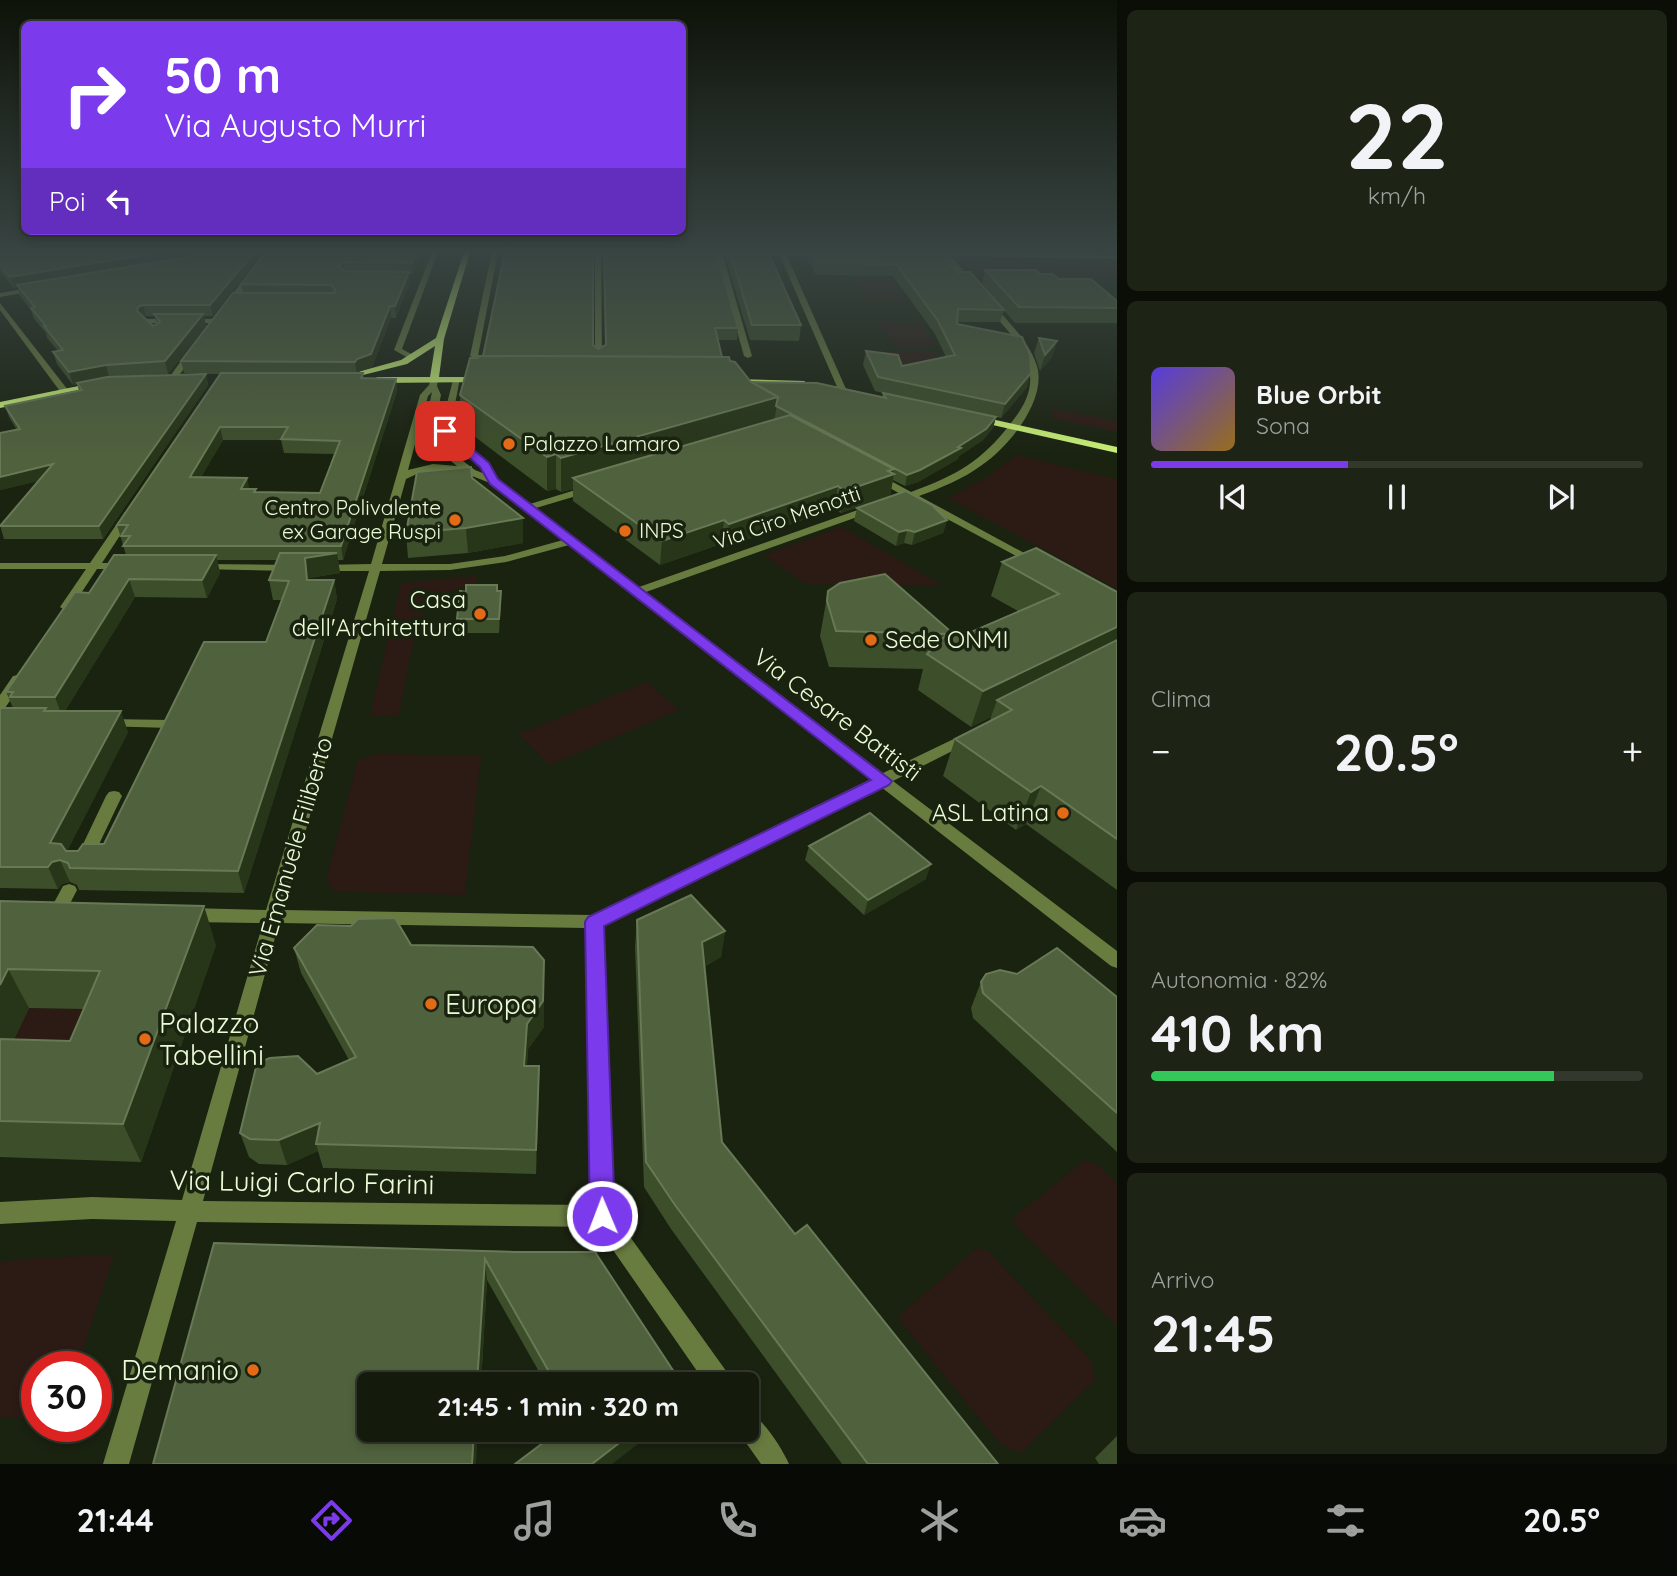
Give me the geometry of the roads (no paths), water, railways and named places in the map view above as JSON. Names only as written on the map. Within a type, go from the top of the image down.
[{"type":"main road","name":"Via Emanuele Filiberto","points":[[433,383],[446,320]]},
{"type":"main road","points":[[440,339],[412,358],[338,380],[433,383],[493,380]]},
{"type":"main road","points":[[160,379],[184,379]]},
{"type":"main road","points":[[721,382],[736,387],[819,385]]},
{"type":"main road","points":[[0,405],[110,383]]},
{"type":"main road","points":[[831,387],[853,391]]},
{"type":"main road","points":[[972,418],[1117,450]]},
{"type":"street","points":[[12,320],[65,392]]},
{"type":"street","points":[[409,320],[398,350],[412,358]]},
{"type":"street","points":[[474,356],[481,320]]},
{"type":"street","points":[[599,320],[599,357]]},
{"type":"street","points":[[738,320],[748,356]]},
{"type":"street","points":[[812,320],[842,389]]},
{"type":"street","name":"Via Ciro Menotti","points":[[636,592],[910,495],[975,466],[992,453],[1028,407],[1032,396],[1034,369],[1019,338],[1003,320]]},
{"type":"street","points":[[156,334],[146,321],[216,321]]},
{"type":"street","points":[[207,332],[216,321]]},
{"type":"street","points":[[172,379],[200,342]]},
{"type":"street","points":[[457,380],[445,431],[485,465],[494,481]]},
{"type":"street","points":[[433,383],[437,395],[429,437],[471,472]]},
{"type":"street","name":"Via Emanuele Filiberto","points":[[116,1464],[377,568],[424,395],[433,383]]},
{"type":"street","points":[[402,477],[420,468],[435,466],[471,472],[494,481]]},
{"type":"street","points":[[869,473],[1046,569]]},
{"type":"street","name":"Via Cesare Battisti","points":[[494,481],[1117,961]]},
{"type":"street","points":[[527,508],[601,486]]},
{"type":"street","points":[[58,620],[138,500]]},
{"type":"street","points":[[188,567],[450,567],[506,559],[570,541]]},
{"type":"street","points":[[0,566],[135,566]]},
{"type":"street","points":[[0,705],[22,673]]},
{"type":"street","points":[[92,723],[172,724]]},
{"type":"street","points":[[178,915],[594,922],[977,733]]},
{"type":"street","points":[[81,866],[114,796]]},
{"type":"street","points":[[34,911],[64,912],[69,890]]},
{"type":"street","points":[[594,922],[602,1216],[712,1372]]},
{"type":"street","name":"Via Luigi Carlo Farini","points":[[0,1213],[92,1208],[602,1216]]},
{"type":"street","points":[[759,1440],[776,1464]]},
{"type":"place","name":"Palazzo Lamaro","points":[[509,444]]},
{"type":"place","name":"Centro Polivalente ex Garage Ruspi","points":[[455,520]]},
{"type":"place","name":"INPS","points":[[625,531]]},
{"type":"place","name":"Casa dell'Architettura","points":[[480,614]]},
{"type":"place","name":"Sede ONMI","points":[[871,640]]},
{"type":"place","name":"ASL Latina","points":[[1063,813]]},
{"type":"place","name":"Europa","points":[[431,1004]]},
{"type":"place","name":"Palazzo Tabellini","points":[[145,1039]]},
{"type":"place","name":"Demanio","points":[[253,1370]]}]
